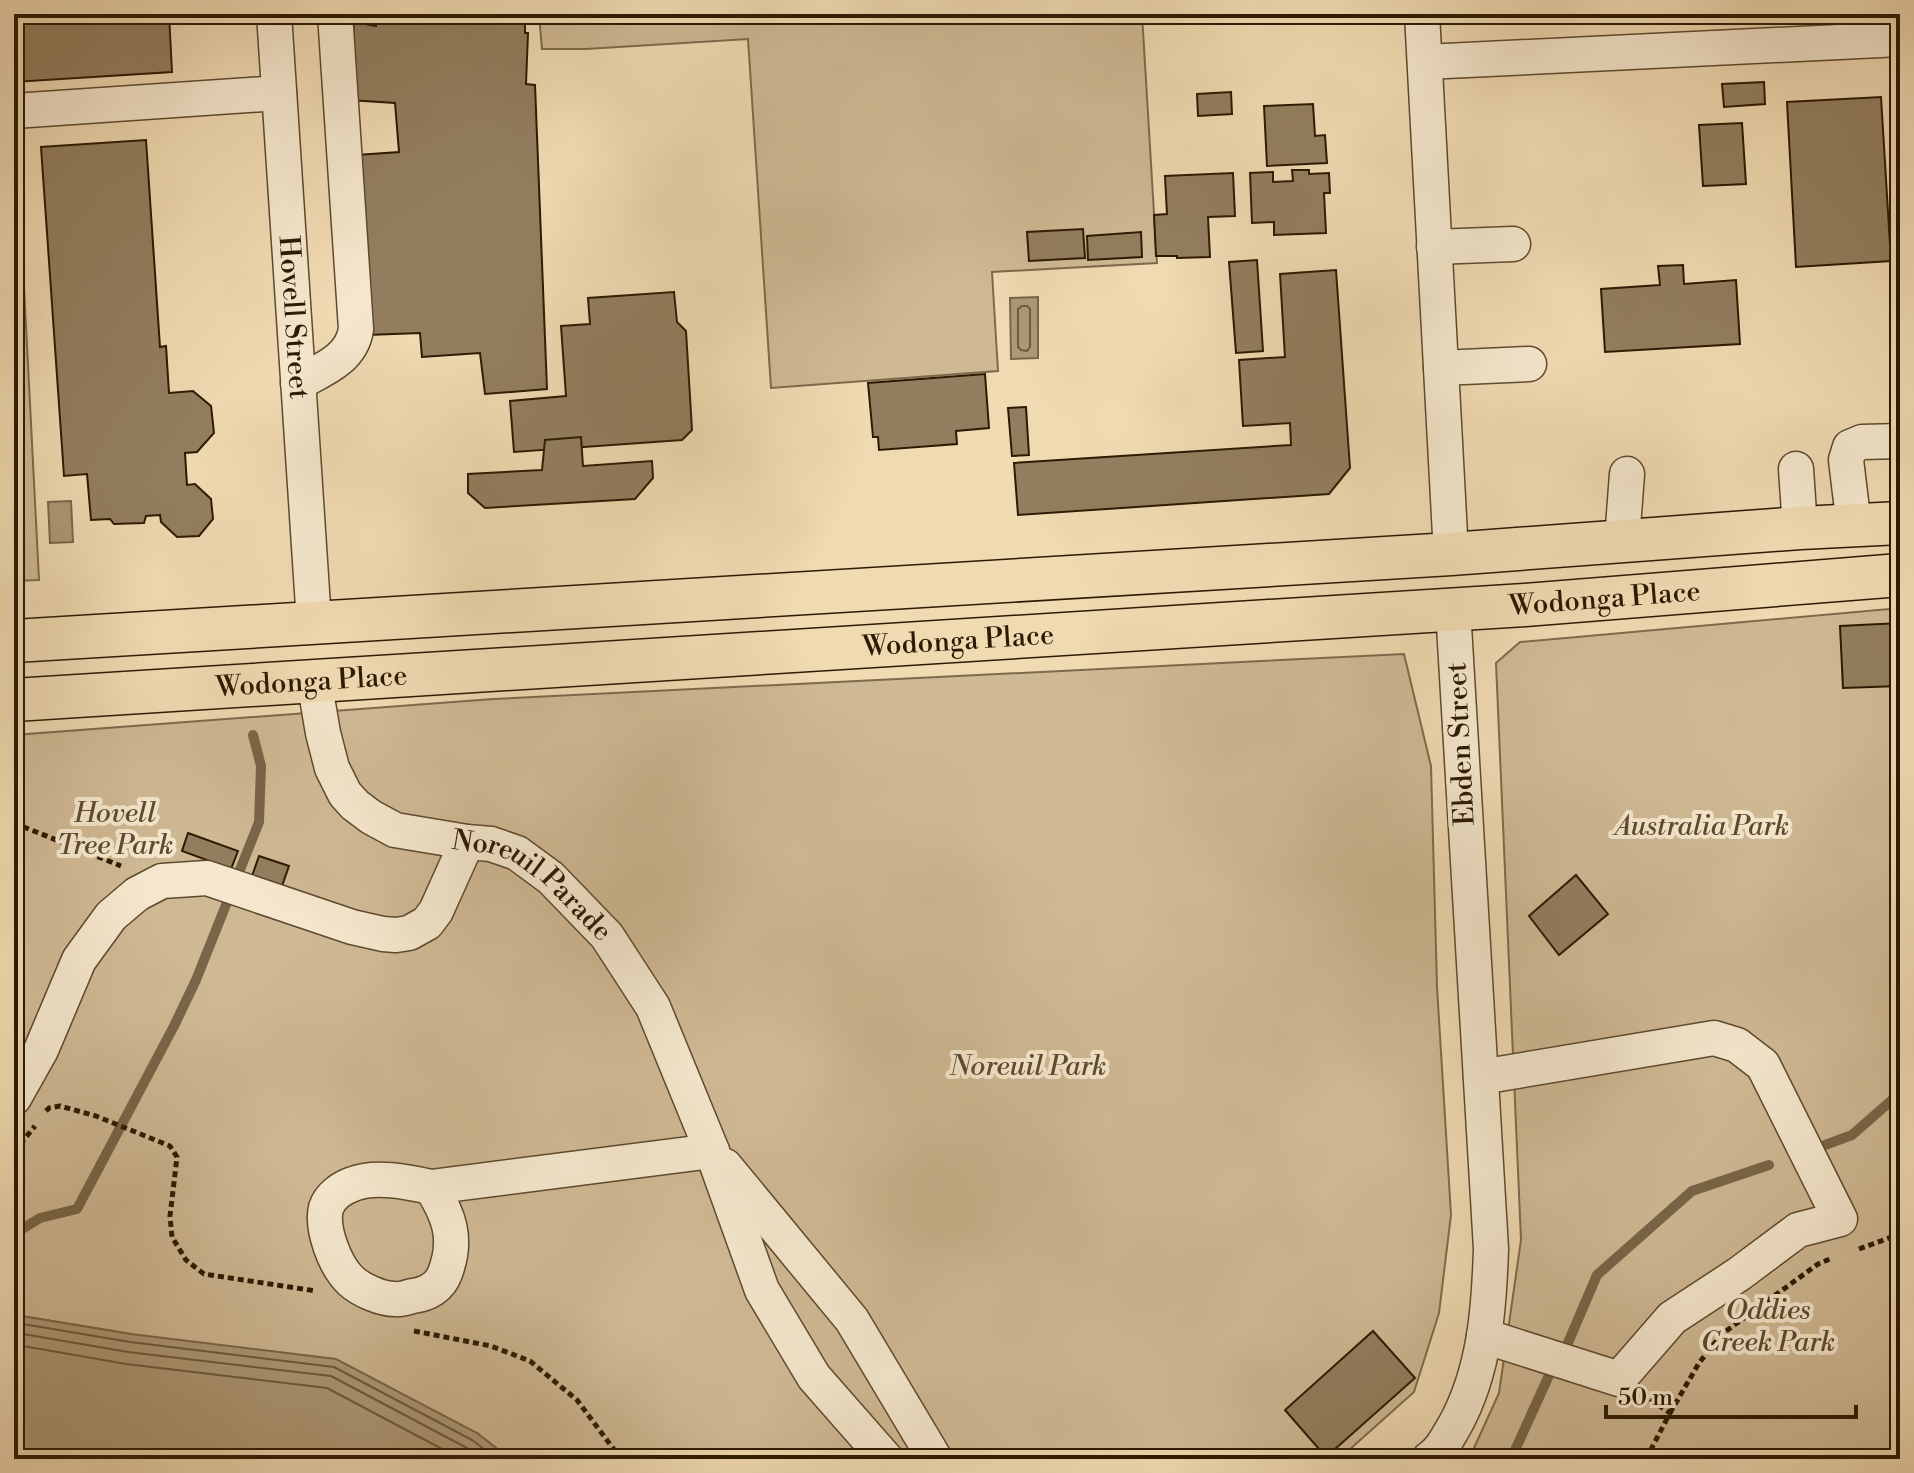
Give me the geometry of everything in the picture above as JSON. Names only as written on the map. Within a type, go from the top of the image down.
[{"type":"main road","name":"Wodonga Place","points":[[14,641],[1451,554],[1900,523]]},
{"type":"main road","name":"Ebden Street","points":[[1451,554],[1453,609]]},
{"type":"main road","name":"Wodonga Place","points":[[14,700],[1453,609],[1900,575]]},
{"type":"main road","points":[[314,622],[314,680]]},
{"type":"street","name":"Hovell Street","points":[[274,14],[314,622]]},
{"type":"street","points":[[298,383],[337,361],[356,336],[335,14]]},
{"type":"street","name":"Ebden Street","points":[[1422,14],[1451,554]]},
{"type":"street","points":[[1425,62],[1900,39]]},
{"type":"street","points":[[14,111],[279,93]]},
{"type":"street","points":[[1434,247],[1513,244]]},
{"type":"street","points":[[1441,368],[1529,364]]},
{"type":"street","points":[[1854,526],[1846,460],[1850,447],[1862,442],[1900,441]]},
{"type":"street","points":[[1796,469],[1800,528]]},
{"type":"street","points":[[1622,540],[1627,474]]},
{"type":"street","name":"Ebden Street","points":[[1429,1459],[1440,1451],[1464,1407],[1482,1351],[1489,1301],[1491,1249],[1453,609]]},
{"type":"street","name":"Noreuil Parade","points":[[314,680],[332,768],[345,794],[355,805],[395,830],[491,844],[517,853],[551,878],[607,936],[653,1007],[712,1151],[762,1290],[814,1377],[886,1459]]},
{"type":"street","points":[[14,1098],[41,1050],[79,960],[111,916],[137,894],[162,881],[207,878],[352,927],[383,934],[409,933],[427,923],[436,911],[467,842]]},
{"type":"street","points":[[1481,1077],[1714,1038],[1737,1045],[1763,1065],[1840,1219],[1798,1230],[1672,1318],[1619,1379],[1484,1336]]},
{"type":"street","points":[[431,1187],[712,1151]]},
{"type":"street","name":"Noreuil Parade","points":[[712,1151],[852,1320],[935,1459]]},
{"type":"path","points":[[14,823],[124,868],[151,887]]},
{"type":"path","points":[[14,1152],[49,1108],[60,1106],[136,1132]]},
{"type":"path","points":[[1845,1254],[1900,1234]]},
{"type":"path","points":[[1646,1459],[1699,1363],[1722,1334],[1818,1264],[1832,1259]]},
{"type":"path","points":[[1619,1379],[1670,1413]]},
{"type":"green space","points":[[539,14],[1142,14],[1157,263],[992,272],[998,371],[771,388],[748,39],[542,49]]},
{"type":"green space","points":[[14,131],[39,580],[14,581]]},
{"type":"green space","name":"Australia Park","points":[[1900,608],[1900,1459],[1469,1459],[1499,1393],[1521,1240],[1496,663],[1520,642]]},
{"type":"green space","name":"Noreuil Park","points":[[1404,654],[1431,766],[1437,987],[1451,1215],[1439,1313],[1414,1392],[1339,1459],[510,1459],[477,1433],[131,1334],[22,1316],[14,1318],[14,735],[493,699]]},
{"type":"water","points":[[1038,297],[1038,358],[1011,359],[1010,298]]},
{"type":"water","points":[[71,501],[73,542],[50,543],[48,502]]},
{"type":"water","points":[[21,1316],[131,1334],[336,1359],[477,1433],[510,1459],[14,1459],[14,1318]]},
{"type":"building","points":[[14,14],[169,14],[172,72],[14,82]]},
{"type":"building","points":[[376,14],[525,14],[525,33],[528,33],[526,84],[535,85],[547,389],[485,394],[480,353],[422,357],[420,333],[368,335],[357,155],[399,152],[395,103],[349,100],[354,22],[376,26]]},
{"type":"building","points":[[1889,14],[1900,14],[1900,25],[1890,25]]},
{"type":"building","points":[[1764,82],[1765,104],[1724,107],[1722,84]]},
{"type":"building","points":[[1231,92],[1232,114],[1198,116],[1197,94]]},
{"type":"building","points":[[1881,97],[1891,261],[1796,267],[1787,102]]},
{"type":"building","points":[[1313,104],[1315,136],[1325,135],[1327,163],[1267,166],[1264,106]]},
{"type":"building","points":[[1742,123],[1746,184],[1703,186],[1699,125]]},
{"type":"building","points":[[146,140],[160,347],[166,346],[169,393],[193,391],[211,406],[214,433],[197,452],[185,453],[187,485],[195,484],[211,499],[213,519],[199,536],[177,537],[161,522],[160,515],[146,516],[144,523],[114,524],[110,519],[91,520],[87,474],[64,476],[41,147]]},
{"type":"building","points":[[1292,170],[1309,170],[1309,174],[1329,173],[1330,193],[1324,193],[1326,233],[1274,235],[1274,222],[1252,223],[1250,173],[1273,172],[1273,182],[1293,181]]},
{"type":"building","points":[[1233,173],[1235,216],[1208,217],[1210,257],[1156,256],[1154,215],[1167,214],[1165,176]]},
{"type":"building","points":[[1083,229],[1085,258],[1029,261],[1027,232]]},
{"type":"building","points":[[1141,232],[1142,257],[1088,260],[1087,236]]},
{"type":"building","points":[[1257,260],[1263,351],[1236,353],[1229,262]]},
{"type":"building","points":[[1683,265],[1684,284],[1736,280],[1740,344],[1605,352],[1601,289],[1660,285],[1658,266]]},
{"type":"building","points":[[1336,270],[1350,468],[1329,494],[1018,515],[1014,463],[1291,445],[1290,423],[1243,426],[1239,360],[1285,357],[1280,274]]},
{"type":"building","points":[[674,292],[677,322],[686,331],[692,430],[682,440],[514,452],[510,401],[566,396],[561,326],[590,324],[588,298]]},
{"type":"building","points":[[985,374],[989,428],[956,431],[957,444],[879,450],[878,437],[873,437],[868,383]]},
{"type":"building","points":[[1026,407],[1029,455],[1012,456],[1008,408]]},
{"type":"building","points":[[581,437],[583,466],[652,461],[653,478],[635,499],[485,508],[468,493],[468,474],[542,470],[545,440]]},
{"type":"building","points":[[1900,623],[1900,686],[1843,688],[1840,626]]},
{"type":"building","points":[[188,833],[238,851],[231,869],[182,851]]},
{"type":"building","points":[[259,856],[289,866],[282,886],[252,876]]},
{"type":"building","points":[[1576,875],[1608,914],[1559,955],[1529,916]]},
{"type":"building","points":[[1373,1331],[1415,1378],[1326,1457],[1285,1410]]},
{"type":"building","points":[[1253,1450],[1257,1459],[1233,1459]]},
{"type":"waterway","points":[[14,1234],[40,1218],[77,1209],[174,1026],[196,980],[259,822],[261,766],[253,735]]},
{"type":"waterway","points":[[1825,1145],[1852,1135],[1900,1093]]},
{"type":"waterway","points":[[1567,1345],[1597,1275],[1692,1191],[1769,1165]]},
{"type":"waterway","points":[[1511,1459],[1551,1371]]},
{"type":"park label","name":"Hovell Tree Park","points":[[115,829]]},
{"type":"park label","name":"Oddies Creek Park","points":[[1768,1326]]}]
